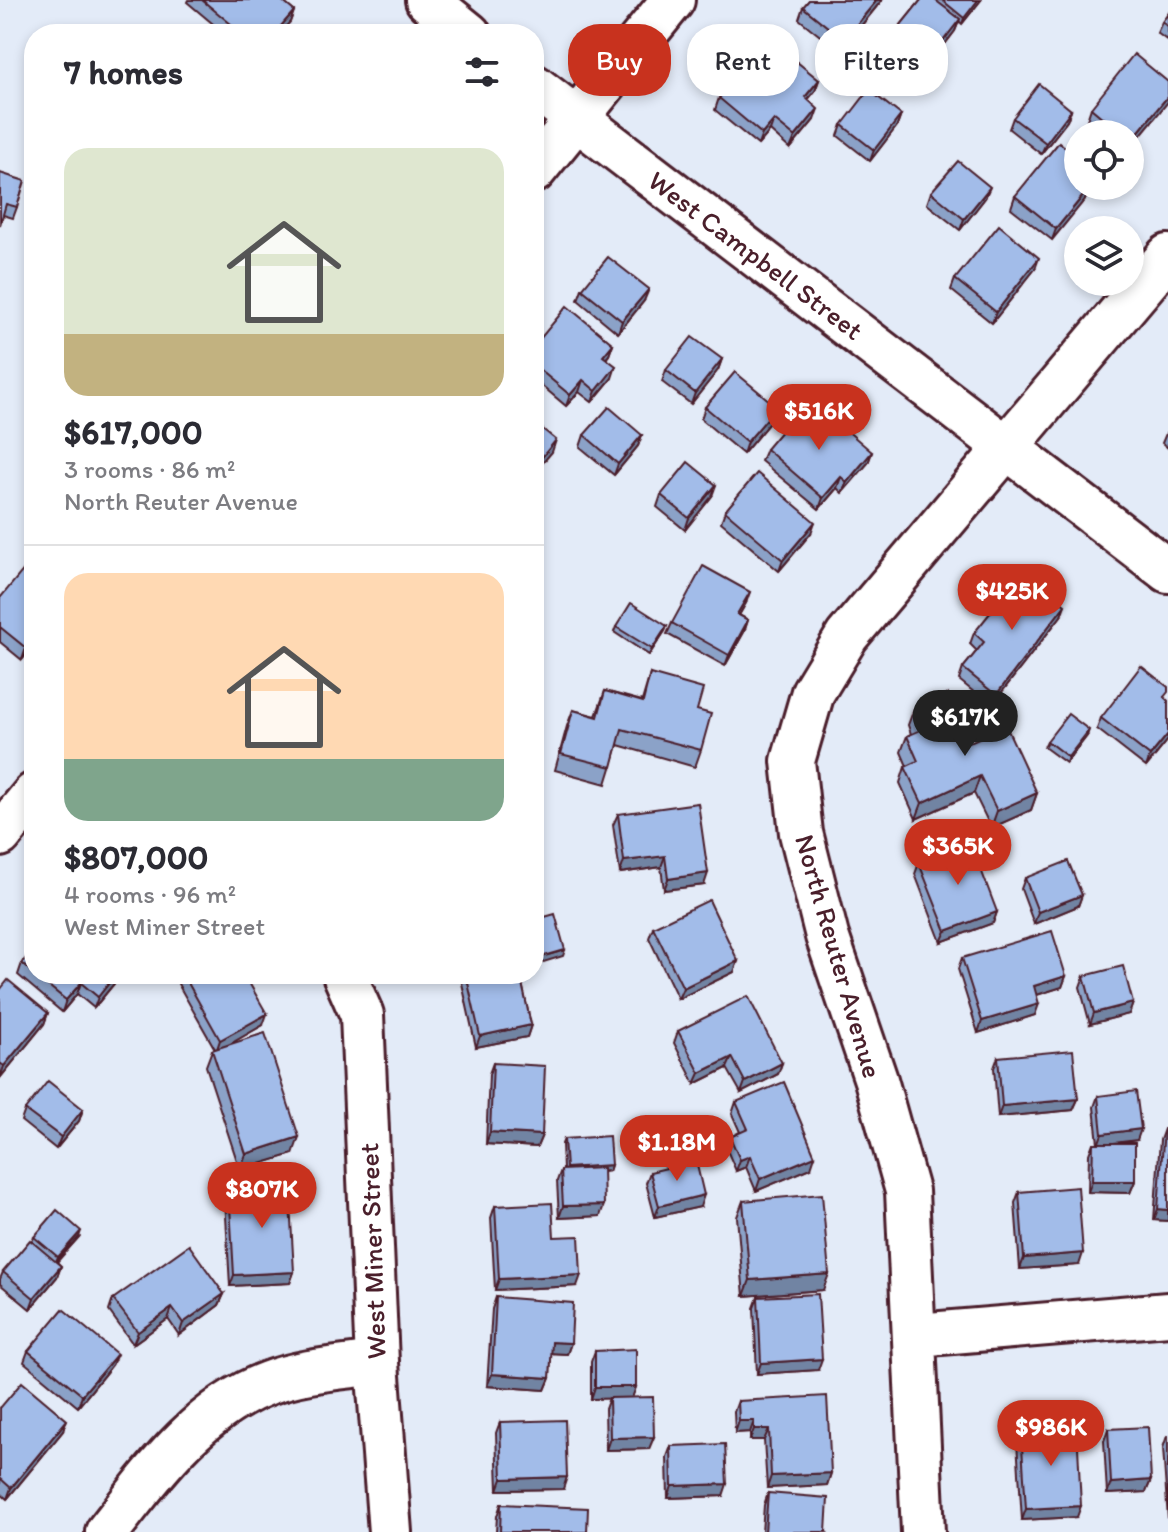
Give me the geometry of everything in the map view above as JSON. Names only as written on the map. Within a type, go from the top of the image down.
[{"type":"street","points":[[427,0],[457,24]]},
{"type":"street","points":[[544,158],[673,0]]},
{"type":"street","name":"West Campbell Street","points":[[544,94],[1168,571]]},
{"type":"street","name":"North Reuter Avenue","points":[[923,1532],[917,1335],[907,1191],[876,1080],[827,936],[801,833],[793,761],[813,692],[847,636],[1168,256]]},
{"type":"street","points":[[0,835],[24,806]]},
{"type":"street","name":"West Miner Street","points":[[348,984],[362,1015],[377,1363],[390,1532]]},
{"type":"street","points":[[917,1335],[1168,1314]]},
{"type":"street","points":[[107,1532],[161,1463],[223,1407],[268,1383],[377,1363]]},
{"type":"building","points":[[202,0],[281,0],[294,11],[283,24],[231,24]]},
{"type":"building","points":[[809,0],[877,0],[857,24],[824,24],[803,7]]},
{"type":"building","points":[[921,0],[935,0],[960,19],[948,35],[948,24],[902,24]]},
{"type":"building","points":[[942,0],[978,0],[964,18]]},
{"type":"building","points":[[1134,54],[1168,82],[1168,96],[1144,125],[1144,120],[1105,120],[1091,108]]},
{"type":"building","points":[[799,64],[815,77],[815,85],[805,97],[818,109],[795,137],[774,120],[762,134],[719,98],[799,96]]},
{"type":"building","points":[[1039,84],[1071,110],[1046,143],[1013,118]]},
{"type":"building","points":[[864,96],[877,96],[901,115],[874,150],[842,125]]},
{"type":"building","points":[[1059,142],[1064,146],[1064,200],[1080,200],[1056,229],[1015,196]]},
{"type":"building","points":[[958,161],[990,187],[964,219],[931,192]]},
{"type":"building","points":[[0,173],[24,181],[24,184],[17,207],[6,204],[0,225]]},
{"type":"building","points":[[999,225],[1039,258],[996,312],[955,279]]},
{"type":"building","points":[[608,257],[649,289],[622,321],[582,289]]},
{"type":"building","points":[[567,306],[613,344],[603,356],[616,366],[596,391],[583,380],[570,395],[544,373],[544,334]]},
{"type":"building","points":[[692,337],[722,359],[695,393],[666,370]]},
{"type":"building","points":[[735,372],[777,407],[747,442],[705,407]]},
{"type":"building","points":[[609,407],[642,435],[618,464],[584,435]]},
{"type":"building","points":[[824,411],[872,452],[847,482],[841,477],[823,498],[766,449],[793,417],[808,429]]},
{"type":"building","points":[[544,430],[556,440],[544,455]]},
{"type":"building","points":[[688,462],[716,485],[689,518],[661,495]]},
{"type":"building","points":[[757,473],[815,522],[783,560],[725,511]]},
{"type":"building","points":[[703,566],[750,592],[737,614],[748,620],[729,655],[672,623]]},
{"type":"building","points":[[24,569],[24,646],[0,627],[0,598]]},
{"type":"building","points":[[1023,572],[1065,605],[996,695],[963,668],[984,642],[974,633]]},
{"type":"building","points":[[631,603],[667,626],[652,649],[616,627]]},
{"type":"building","points":[[1141,666],[1168,687],[1164,697],[1168,701],[1168,734],[1150,756],[1101,718]]},
{"type":"building","points":[[650,674],[703,689],[697,710],[711,714],[701,750],[622,729],[612,767],[561,754],[573,710],[598,717],[605,691],[643,702]]},
{"type":"building","points":[[948,694],[970,742],[1006,726],[1037,793],[997,811],[980,776],[922,803],[905,767],[918,761],[907,736],[923,729],[914,709]]},
{"type":"building","points":[[1068,714],[1089,730],[1068,757],[1047,741]]},
{"type":"building","points":[[698,803],[708,873],[668,879],[665,856],[624,861],[618,814]]},
{"type":"building","points":[[971,843],[997,912],[946,931],[919,863]]},
{"type":"building","points":[[1068,861],[1082,895],[1038,912],[1025,878]]},
{"type":"building","points":[[709,900],[738,961],[683,988],[653,927]]},
{"type":"building","points":[[555,914],[565,950],[544,956],[544,917]]},
{"type":"building","points":[[1052,931],[1066,976],[1034,986],[1039,1004],[982,1021],[962,958]]},
{"type":"building","points":[[1123,966],[1133,1003],[1094,1013],[1084,976]]},
{"type":"building","points":[[8,980],[48,1013],[4,1066],[0,1063],[0,990]]},
{"type":"building","points":[[46,984],[80,984],[66,1000]]},
{"type":"building","points":[[82,984],[108,984],[98,997]]},
{"type":"building","points":[[189,984],[250,984],[267,1014],[220,1040]]},
{"type":"building","points":[[468,984],[522,984],[531,1025],[480,1036]]},
{"type":"building","points":[[748,996],[782,1063],[745,1082],[732,1057],[700,1073],[678,1031]]},
{"type":"building","points":[[265,1033],[299,1137],[246,1154],[212,1050]]},
{"type":"building","points":[[1073,1050],[1078,1099],[1002,1106],[998,1057]]},
{"type":"building","points":[[493,1063],[545,1066],[542,1135],[490,1132]]},
{"type":"building","points":[[48,1081],[83,1109],[61,1137],[25,1110]]},
{"type":"building","points":[[784,1082],[815,1156],[760,1179],[750,1156],[740,1160],[730,1137],[748,1129],[736,1102]]},
{"type":"building","points":[[1136,1091],[1141,1129],[1102,1134],[1098,1096]]},
{"type":"building","points":[[1164,1129],[1168,1129],[1168,1210],[1158,1209]]},
{"type":"building","points":[[609,1136],[611,1165],[566,1168],[564,1139]]},
{"type":"building","points":[[1093,1143],[1135,1143],[1135,1181],[1092,1181]]},
{"type":"building","points":[[696,1161],[704,1195],[659,1206],[650,1172]]},
{"type":"building","points":[[603,1168],[604,1205],[563,1206],[561,1170]]},
{"type":"building","points":[[289,1185],[294,1272],[234,1275],[229,1188]]},
{"type":"building","points":[[1078,1187],[1083,1253],[1024,1258],[1019,1192]]},
{"type":"building","points":[[822,1194],[829,1274],[750,1280],[743,1201]]},
{"type":"building","points":[[552,1203],[554,1237],[579,1236],[581,1275],[499,1279],[495,1206]]},
{"type":"building","points":[[57,1210],[81,1231],[58,1257],[34,1237]]},
{"type":"building","points":[[30,1240],[61,1266],[34,1298],[3,1272]]},
{"type":"building","points":[[189,1245],[224,1294],[183,1323],[172,1308],[138,1332],[113,1299]]},
{"type":"building","points":[[818,1294],[822,1359],[761,1363],[758,1297]]},
{"type":"building","points":[[496,1297],[573,1303],[571,1343],[552,1342],[550,1378],[492,1374]]},
{"type":"building","points":[[63,1309],[117,1354],[82,1395],[28,1351]]},
{"type":"building","points":[[636,1349],[636,1387],[595,1387],[595,1351]]},
{"type":"building","points":[[22,1382],[67,1420],[11,1488],[0,1478],[0,1408]]},
{"type":"building","points":[[827,1396],[831,1473],[771,1476],[769,1429],[754,1429],[754,1421],[739,1421],[738,1401]]},
{"type":"building","points":[[653,1397],[654,1437],[610,1438],[609,1398]]},
{"type":"building","points":[[565,1420],[567,1477],[502,1479],[500,1422]]},
{"type":"building","points":[[1077,1427],[1081,1506],[1026,1509],[1021,1430]]},
{"type":"building","points":[[1148,1427],[1151,1480],[1111,1483],[1108,1429]]},
{"type":"building","points":[[725,1444],[727,1484],[672,1486],[671,1446]]},
{"type":"building","points":[[768,1493],[828,1498],[826,1532],[765,1532]]},
{"type":"building","points":[[501,1504],[588,1508],[587,1532],[500,1532]]}]
